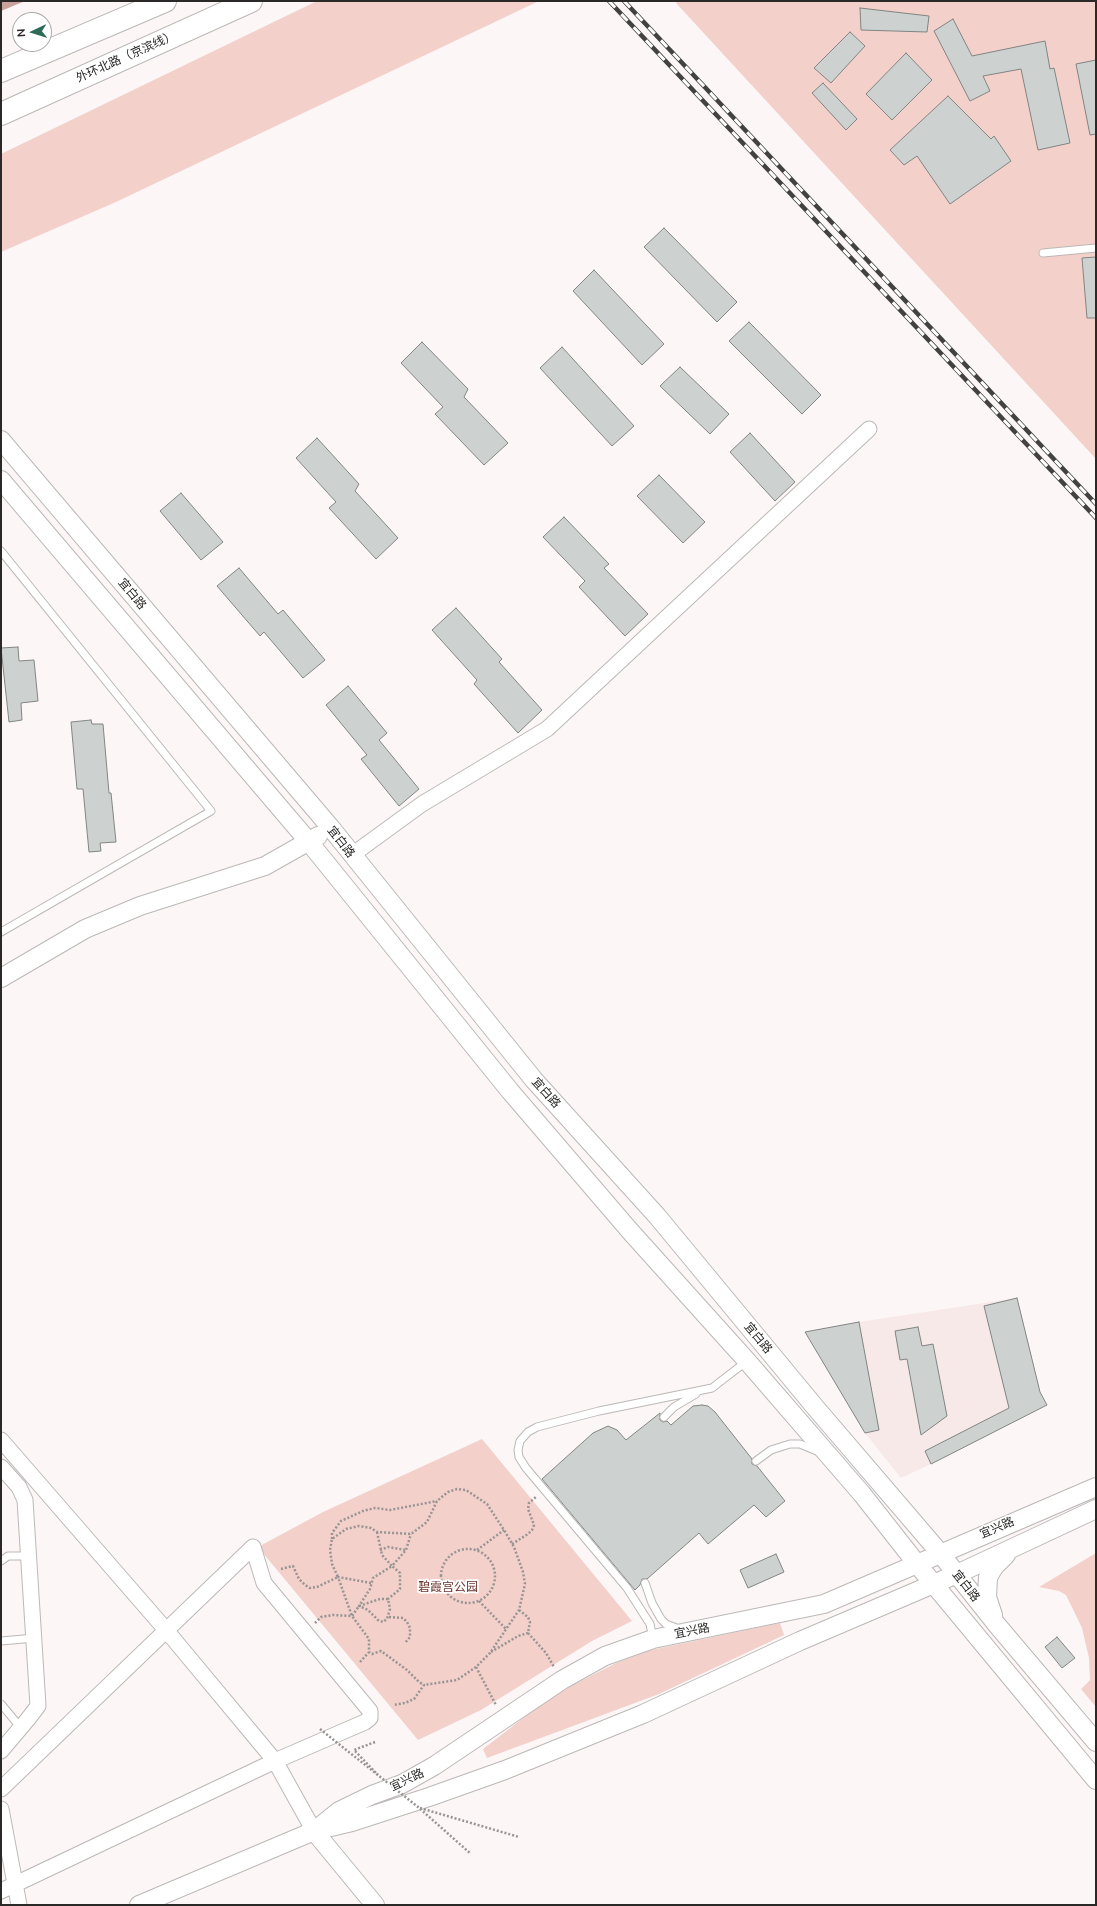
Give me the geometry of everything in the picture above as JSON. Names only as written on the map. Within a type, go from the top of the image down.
[{"type":"highway","points":[[1,71],[165,1]]},
{"type":"highway","name":"外环北路（京滨线）","points":[[1,114],[251,1]]},
{"type":"street","points":[[352,855],[422,804],[547,729],[869,429]]},
{"type":"street","name":"宜白路","points":[[1,440],[331,828],[534,1080],[657,1216],[815,1407],[959,1575],[997,1625],[1096,1742]]},
{"type":"street","name":"宜白路","points":[[1,480],[309,842],[510,1091],[630,1231],[747,1361],[831,1458],[917,1564],[932,1588],[979,1640],[1096,1780]]},
{"type":"street","points":[[1,978],[85,929],[140,906],[265,866],[331,828]]},
{"type":"street","points":[[1,1440],[166,1630],[275,1761],[314,1831],[375,1905]]},
{"type":"street","points":[[1,1466],[19,1487],[25,1500],[38,1706],[1,1751]]},
{"type":"street","name":"宜兴路","points":[[314,1831],[339,1811],[372,1795],[402,1784],[434,1766],[562,1680],[605,1656],[653,1639],[824,1604],[1002,1526],[1096,1487]]},
{"type":"street","name":"宜兴路","points":[[139,1905],[314,1831],[352,1822],[505,1770],[643,1714],[800,1641],[932,1588],[1015,1546],[1096,1509]]},
{"type":"street","points":[[979,1640],[962,1599],[959,1575],[971,1551],[980,1542],[1002,1526]]},
{"type":"street","points":[[997,1625],[987,1597],[988,1577],[994,1567],[1015,1546]]},
{"type":"street","points":[[1,1789],[253,1547],[264,1583],[370,1711],[370,1718],[365,1722],[275,1761],[1,1891]]},
{"type":"street","points":[[860,1589],[892,1586],[932,1588],[962,1599],[997,1625]]},
{"type":"street","points":[[1,1809],[19,1905]]},
{"type":"lane","points":[[1043,253],[1096,248]]},
{"type":"lane","points":[[1,551],[211,811],[1,932]]},
{"type":"lane","points":[[653,1639],[650,1624],[627,1588],[544,1491],[519,1457],[518,1450],[520,1441],[528,1432],[537,1427],[599,1411],[699,1392],[712,1388],[747,1361]]},
{"type":"lane","points":[[664,1417],[674,1407],[699,1392]]},
{"type":"lane","points":[[756,1461],[771,1450],[790,1444],[808,1446],[831,1458]]},
{"type":"lane","points":[[1,1562],[8,1556],[28,1556]]},
{"type":"lane","points":[[645,1583],[652,1603],[661,1619],[674,1628],[695,1630]]},
{"type":"lane","points":[[1,1640],[34,1638]]},
{"type":"lane","points":[[1,1704],[21,1728]]},
{"type":"path","points":[[352,1616],[370,1589],[373,1578],[392,1566],[406,1550],[411,1534],[427,1522],[437,1501],[448,1492],[457,1489],[466,1490],[487,1504],[512,1544],[523,1572],[525,1584],[519,1610],[490,1653],[476,1667],[457,1680],[424,1685],[407,1670],[381,1651],[372,1654],[369,1652]]},
{"type":"path","points":[[512,1544],[532,1530],[534,1525],[528,1509],[529,1503],[544,1491]]},
{"type":"path","points":[[360,1662],[369,1652],[369,1639],[352,1616],[332,1564],[330,1550],[332,1533],[340,1521],[362,1511],[375,1508],[390,1510],[437,1501]]},
{"type":"path","points":[[332,1539],[346,1529],[359,1526],[371,1528],[376,1532],[411,1534]]},
{"type":"path","points":[[476,1550],[504,1530]]},
{"type":"path","points":[[359,1606],[374,1600],[388,1599],[400,1589],[400,1573],[382,1555],[376,1532]]},
{"type":"path","points":[[380,1550],[388,1547],[406,1550]]},
{"type":"path","points":[[466,1549],[476,1550],[488,1558],[493,1565],[495,1582],[490,1592],[479,1601],[468,1603],[458,1601],[446,1590],[442,1580],[442,1569],[451,1556],[466,1549]]},
{"type":"path","points":[[281,1569],[293,1566],[299,1579],[310,1588],[324,1584],[338,1577],[371,1583]]},
{"type":"path","points":[[388,1599],[390,1609],[389,1617]]},
{"type":"path","points":[[479,1601],[506,1629]]},
{"type":"path","points":[[359,1606],[368,1610],[382,1622],[389,1617],[403,1618],[407,1622],[411,1633],[410,1637],[405,1643]]},
{"type":"path","points":[[519,1610],[528,1617],[530,1622],[528,1633]]},
{"type":"path","points":[[305,1631],[322,1617],[333,1615],[352,1616]]},
{"type":"path","points":[[490,1653],[518,1636],[528,1633]]},
{"type":"path","points":[[528,1633],[546,1653],[562,1680]]},
{"type":"path","points":[[476,1667],[503,1719]]},
{"type":"path","points":[[393,1705],[405,1703],[414,1699],[424,1685]]},
{"type":"path","points":[[320,1729],[418,1807],[471,1854]]},
{"type":"path","points":[[375,1742],[354,1750],[382,1778]]},
{"type":"path","points":[[418,1807],[519,1837]]},
{"type":"shaded area","points":[[1,1],[25,1],[1,11]]},
{"type":"shaded area","points":[[1017,1298],[1040,1392],[1047,1405],[901,1478],[865,1433],[805,1332],[859,1322]]},
{"type":"green space","points":[[317,1],[539,1],[116,202],[1,252],[1,154]]},
{"type":"green space","points":[[678,1],[1096,1],[1096,459],[676,3]]},
{"type":"green space","name":"碧霞宫公园","points":[[482,1439],[632,1621],[592,1641],[481,1710],[418,1740],[258,1547],[323,1512]]},
{"type":"green space","points":[[1096,1553],[1096,1707],[1081,1689],[1090,1680],[1089,1658],[1082,1628],[1066,1595],[1059,1591],[1039,1587]]},
{"type":"green space","points":[[780,1623],[784,1635],[659,1694],[487,1758],[483,1749],[539,1706],[571,1686],[616,1663],[651,1650]]},
{"type":"building","points":[[860,8],[929,16],[927,32],[861,30]]},
{"type":"building","points":[[953,19],[972,56],[1045,41],[1050,69],[1054,68],[1070,143],[1038,150],[1021,69],[983,76],[990,91],[970,101],[934,31]]},
{"type":"building","points":[[850,32],[865,46],[831,83],[814,68]]},
{"type":"building","points":[[906,53],[932,80],[892,120],[866,94]]},
{"type":"building","points":[[1096,60],[1096,134],[1090,135],[1076,64]]},
{"type":"building","points":[[823,83],[857,119],[846,130],[812,93]]},
{"type":"building","points":[[948,96],[991,139],[994,136],[1011,161],[950,204],[917,156],[904,165],[890,150]]},
{"type":"building","points":[[664,228],[737,302],[717,322],[644,247]]},
{"type":"building","points":[[1096,257],[1096,318],[1087,318],[1082,258]]},
{"type":"building","points":[[594,270],[664,344],[642,365],[573,291]]},
{"type":"building","points":[[749,322],[821,395],[802,414],[729,341]]},
{"type":"building","points":[[422,342],[468,389],[464,397],[508,443],[484,465],[435,414],[443,407],[401,363]]},
{"type":"building","points":[[562,347],[634,426],[612,446],[540,368]]},
{"type":"building","points":[[680,367],[729,414],[710,434],[660,386]]},
{"type":"building","points":[[750,433],[795,482],[775,501],[730,452]]},
{"type":"building","points":[[317,438],[359,484],[355,491],[398,538],[376,559],[329,508],[336,502],[296,458]]},
{"type":"building","points":[[659,475],[705,522],[683,543],[637,496]]},
{"type":"building","points":[[181,493],[223,542],[201,560],[160,511]]},
{"type":"building","points":[[564,517],[609,564],[604,568],[648,614],[625,636],[579,587],[585,581],[543,537]]},
{"type":"building","points":[[239,568],[278,614],[283,610],[325,660],[303,678],[264,632],[260,636],[217,586]]},
{"type":"building","points":[[456,608],[502,659],[499,662],[542,710],[518,733],[474,684],[477,680],[432,630]]},
{"type":"building","points":[[18,647],[19,661],[34,660],[38,701],[21,703],[22,720],[9,722],[1,648]]},
{"type":"building","points":[[348,686],[387,733],[379,740],[419,789],[399,806],[361,759],[367,755],[326,705]]},
{"type":"building","points":[[91,720],[92,724],[103,724],[109,793],[111,793],[116,842],[100,843],[101,851],[89,852],[83,789],[77,789],[71,722]]},
{"type":"building","points":[[1017,1298],[1040,1392],[1047,1405],[931,1464],[925,1451],[1009,1408],[984,1306]]},
{"type":"building","points":[[859,1322],[879,1430],[865,1433],[805,1332]]},
{"type":"building","points":[[918,1327],[922,1346],[933,1344],[947,1416],[921,1435],[907,1359],[900,1360],[895,1331]]},
{"type":"building","points":[[693,1406],[708,1406],[715,1412],[752,1459],[752,1464],[757,1466],[785,1501],[766,1517],[754,1505],[708,1544],[699,1533],[647,1579],[642,1579],[640,1585],[635,1590],[542,1479],[593,1433],[608,1426],[617,1430],[626,1440],[660,1413],[660,1420],[663,1422],[667,1421],[671,1425]]},
{"type":"building","points":[[776,1554],[784,1572],[748,1588],[740,1570]]},
{"type":"building","points":[[1057,1637],[1075,1658],[1062,1668],[1045,1647]]},
{"type":"railway","points":[[609,1],[1096,518]]},
{"type":"railway","points":[[624,1],[1096,504]]}]
